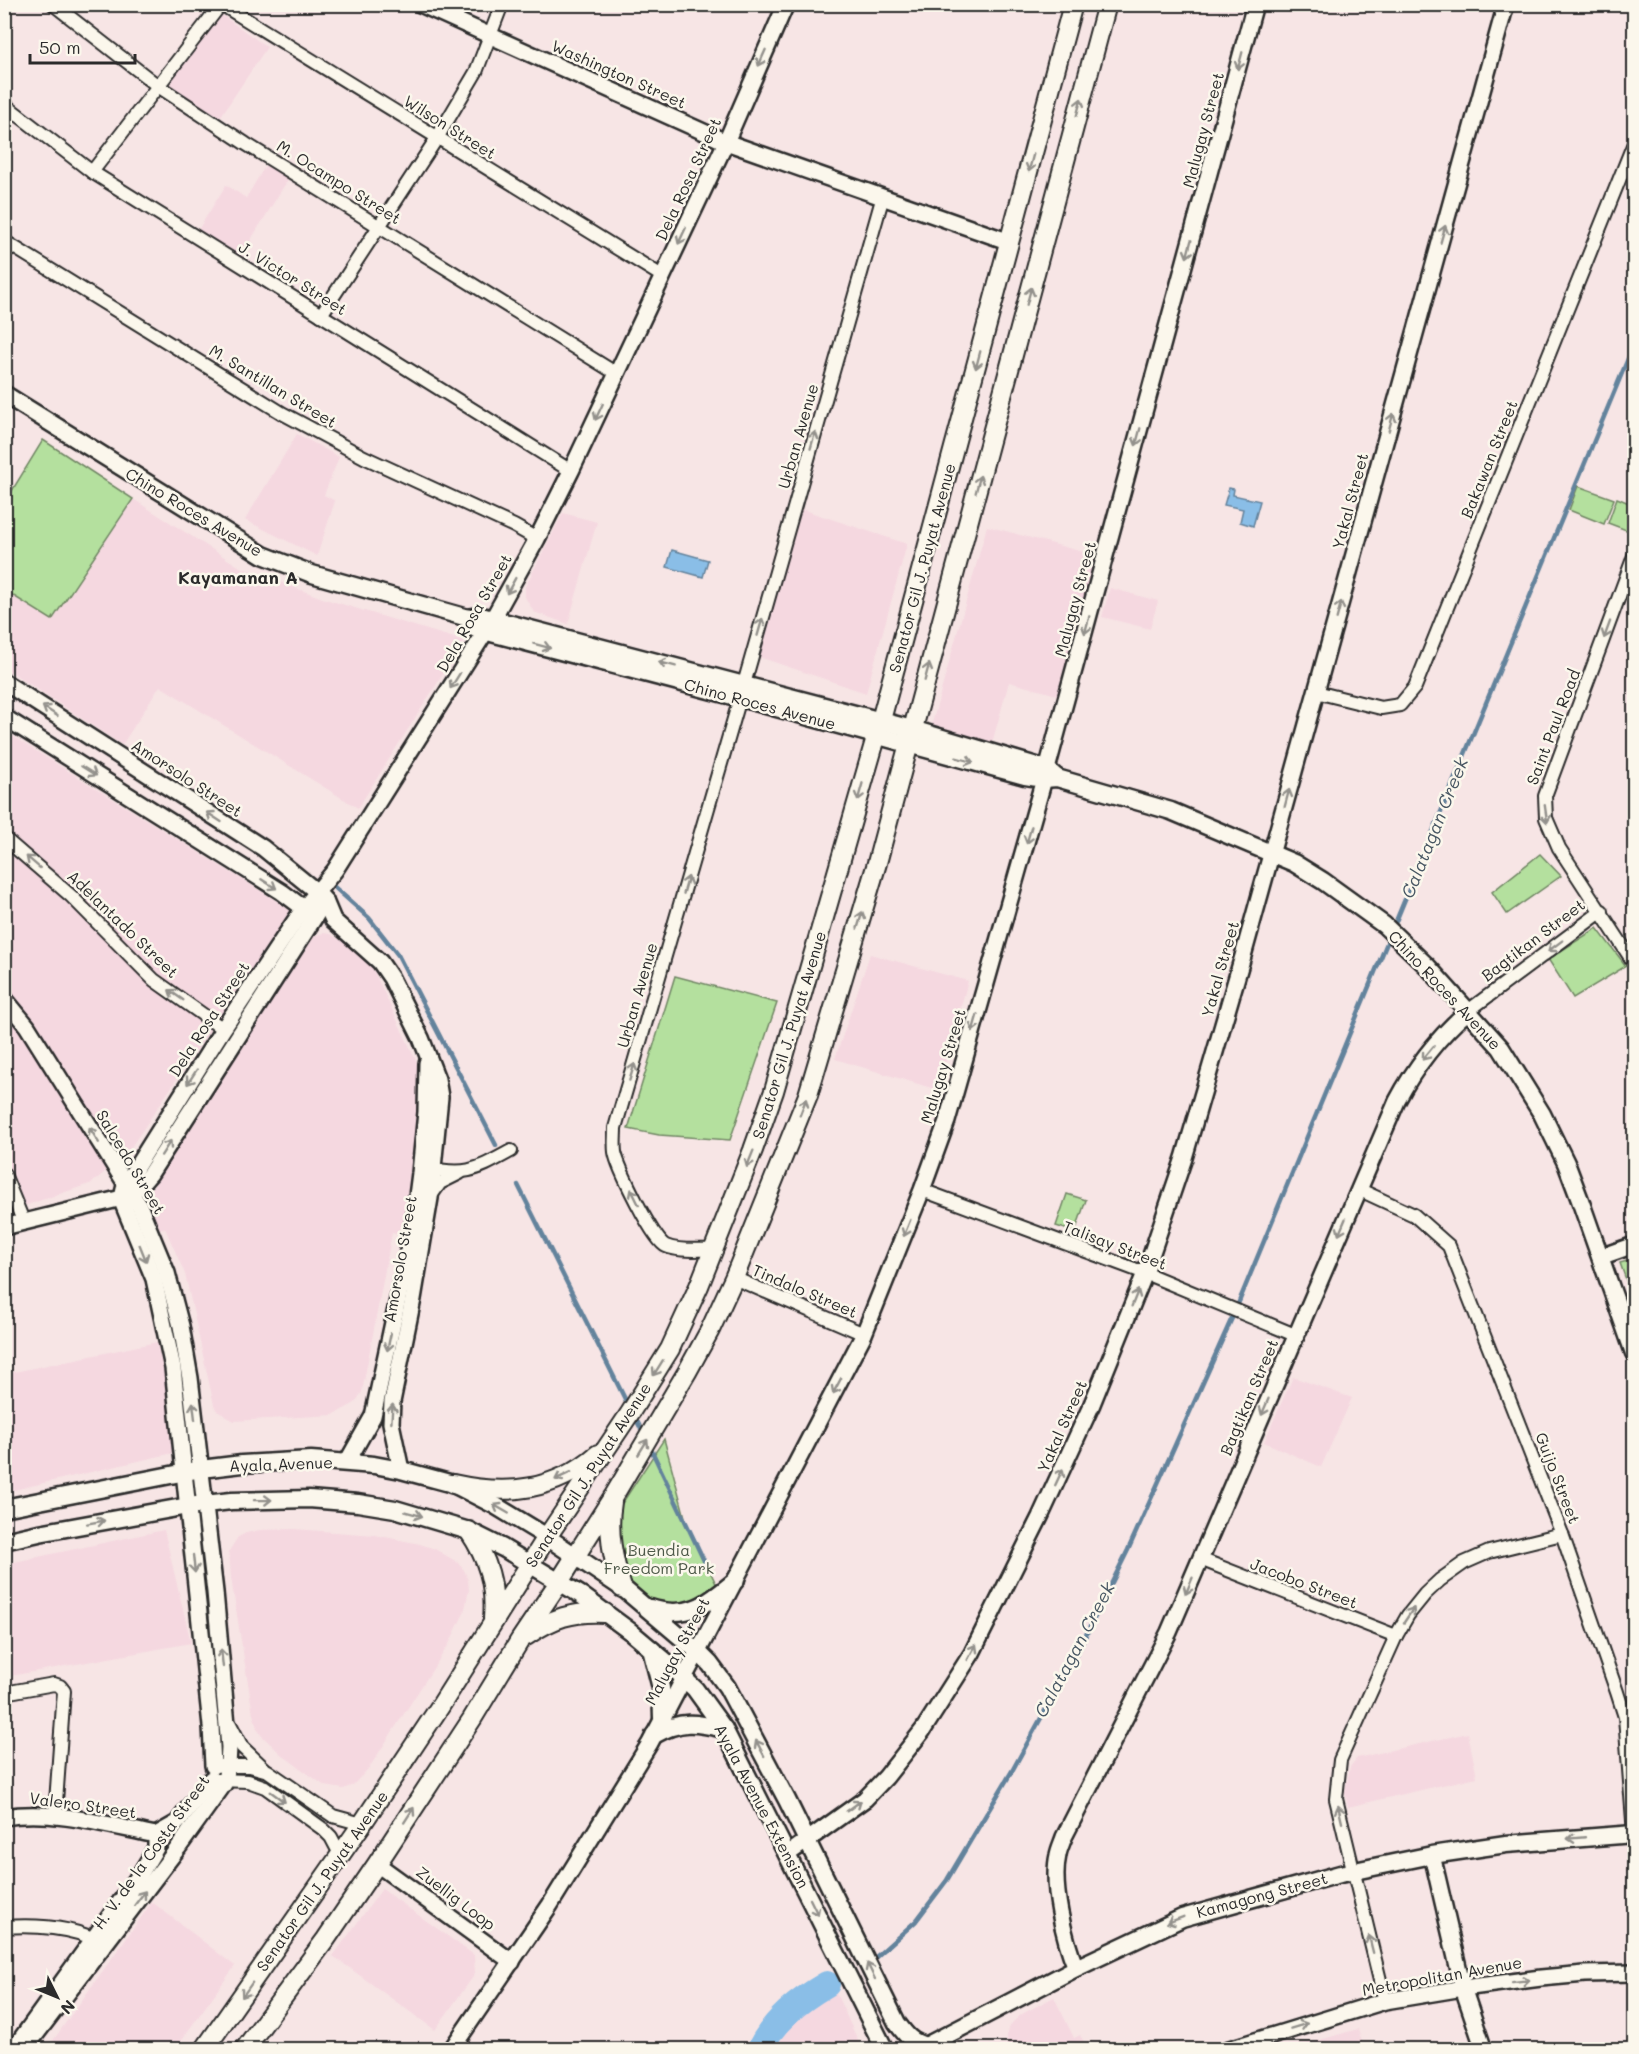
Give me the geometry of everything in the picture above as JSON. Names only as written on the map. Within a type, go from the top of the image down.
[{"type":"main road","name":"Senator Gil J. Puyat Avenue","points":[[204,2049],[341,1856],[441,1705],[547,1537],[611,1443],[669,1349],[699,1286],[774,1091],[879,728],[1073,4]]},
{"type":"main road","name":"Senator Gil J. Puyat Avenue","points":[[244,2049],[326,1939],[472,1719],[520,1640],[613,1497],[687,1372],[734,1278],[808,1095],[877,863],[1107,4]]},
{"type":"main road","name":"Chino Roces Avenue","points":[[4,394],[263,555],[312,574],[468,618],[476,628],[489,625],[910,736],[1025,776],[1049,775],[1171,811],[1294,863],[1384,925],[1401,940],[1501,1048],[1542,1114],[1566,1163],[1635,1353]]},
{"type":"main road","points":[[453,1484],[481,1490],[508,1491],[536,1486],[572,1472],[589,1462],[611,1443]]},
{"type":"main road","name":"Ayala Avenue","points":[[4,1508],[192,1471],[242,1464],[310,1460],[347,1462],[401,1470],[453,1484],[496,1506],[575,1556]]},
{"type":"main road","points":[[613,1497],[610,1514],[611,1547],[622,1588]]},
{"type":"main road","points":[[4,1541],[196,1504],[309,1499],[395,1509],[469,1531],[559,1582]]},
{"type":"main road","points":[[469,1531],[487,1563],[494,1601],[493,1621]]},
{"type":"main road","name":"Ayala Avenue Extension","points":[[575,1556],[646,1606],[697,1651],[727,1687],[807,1841],[897,2023],[909,2039],[922,2048]]},
{"type":"main road","points":[[646,1606],[662,1612],[677,1613],[691,1610],[713,1600],[735,1580]]},
{"type":"main road","name":"Ayala Avenue Extension","points":[[559,1582],[651,1648],[695,1689],[724,1729],[885,2049]]},
{"type":"main road","points":[[520,1640],[543,1624],[567,1614],[605,1613]]},
{"type":"main road","points":[[651,1648],[661,1688],[662,1718]]},
{"type":"main road","points":[[654,1735],[682,1723],[697,1722],[724,1729]]},
{"type":"main road","name":"Kamagong Street","points":[[922,2048],[1076,1968],[1182,1918],[1280,1889],[1432,1855],[1506,1844],[1634,1834]]},
{"type":"main road","name":"Ayala Avenue Extension","points":[[896,2049],[897,2023]]},
{"type":"street","name":"M. Ocampo Street","points":[[53,4],[158,86],[273,161],[617,374]]},
{"type":"street","points":[[92,172],[221,4]]},
{"type":"street","name":"Wilson Street","points":[[221,4],[662,276]]},
{"type":"street","name":"Washington Street","points":[[420,4],[726,141],[1010,242]]},
{"type":"street","points":[[321,315],[437,138],[476,72],[502,4]]},
{"type":"street","name":"Malugay Street","points":[[451,2049],[512,1962],[605,1817],[654,1735],[864,1334],[922,1190],[947,1120],[1049,775],[1255,4]]},
{"type":"street","name":"Yakal Street","points":[[788,1854],[865,1798],[886,1777],[923,1730],[972,1653],[1043,1511],[1087,1415],[1145,1273],[1184,1158],[1271,855],[1506,4]]},
{"type":"street","name":"Dela Rosa Street","points":[[126,1193],[224,1029],[321,897],[489,625],[571,471],[726,141],[785,5]]},
{"type":"street","name":"J. Victor Street","points":[[4,104],[92,172],[571,471]]},
{"type":"street","name":"Bakawan Street","points":[[1316,692],[1381,708],[1400,705],[1415,687],[1635,143]]},
{"type":"street","name":"Urban Avenue","points":[[713,1250],[676,1248],[660,1243],[648,1225],[615,1153],[615,1128],[883,196]]},
{"type":"street","name":"M. Santillan Street","points":[[4,241],[282,413],[364,457],[537,538]]},
{"type":"street","name":"Saint Paul Road","points":[[1635,555],[1545,796],[1546,818],[1559,848],[1635,963]]},
{"type":"street","name":"Amorsolo Street","points":[[4,682],[263,848],[321,897],[333,920],[380,962],[391,978],[428,1054],[426,1112],[430,1198],[392,1402],[391,1423],[401,1470]]},
{"type":"street","name":"Amorsolo Street","points":[[4,717],[309,912],[333,920]]},
{"type":"street","name":"Adelantado Street","points":[[4,838],[71,896],[154,980],[224,1029]]},
{"type":"street","name":"Bagtikan Street","points":[[1076,1968],[1066,1945],[1057,1878],[1057,1856],[1064,1837],[1169,1632],[1358,1189],[1410,1077],[1444,1035],[1468,1011],[1602,911]]},
{"type":"street","name":"Dela Rosa Street","points":[[126,1193],[150,1174],[309,912]]},
{"type":"street","name":"Salcedo Street","points":[[4,998],[27,1026],[126,1193],[154,1279],[165,1326],[196,1504]]},
{"type":"street","points":[[430,1198],[440,1183],[461,1172],[481,1168],[511,1151]]},
{"type":"street","points":[[427,1167],[461,1172]]},
{"type":"street","name":"Amorsolo Street","points":[[347,1462],[373,1416],[412,1227],[427,1167]]},
{"type":"street","points":[[4,1174],[24,1223]]},
{"type":"street","name":"Guijo Street","points":[[1358,1189],[1414,1215],[1449,1246],[1562,1534],[1624,1717],[1634,1834]]},
{"type":"street","name":"Talisay Street","points":[[922,1190],[1145,1273],[1295,1335]]},
{"type":"street","points":[[4,1227],[126,1193]]},
{"type":"street","points":[[1600,1257],[1635,1245]]},
{"type":"street","name":"Tindalo Street","points":[[734,1278],[864,1334]]},
{"type":"street","name":"H. V. de la Costa Street","points":[[24,2049],[220,1773],[227,1716],[196,1504]]},
{"type":"street","name":"H. V. de la Costa Street","points":[[196,1504],[211,1725],[220,1773]]},
{"type":"street","points":[[1385,2001],[1336,1799],[1339,1761],[1396,1636],[1408,1615],[1425,1594],[1464,1563],[1489,1552],[1562,1534]]},
{"type":"street","name":"Jacobo Street","points":[[1200,1559],[1396,1636]]},
{"type":"street","points":[[4,1693],[54,1684],[64,1690],[55,1816]]},
{"type":"street","points":[[227,1716],[242,1747],[268,1771],[333,1816],[362,1824]]},
{"type":"street","points":[[220,1773],[250,1766],[268,1771]]},
{"type":"street","points":[[220,1773],[265,1787],[323,1829],[331,1837],[341,1856]]},
{"type":"street","name":"H. V. de la Costa Street","points":[[13,2049],[100,1941],[156,1848],[156,1835],[177,1824],[220,1773]]},
{"type":"street","name":"Valero Street","points":[[4,1816],[18,1814],[55,1816],[156,1835]]},
{"type":"street","points":[[1432,1855],[1462,1988],[1484,2049]]},
{"type":"street","name":"Zuellig Loop","points":[[377,1864],[512,1962]]},
{"type":"street","points":[[4,1927],[40,1927],[100,1941]]},
{"type":"street","name":"Metropolitan Avenue","points":[[1226,2049],[1385,2001],[1462,1988],[1585,1974],[1635,1973]]},
{"type":"shaded area","points":[[219,13],[267,47],[219,119],[165,85]]},
{"type":"shaded area","points":[[267,163],[289,178],[240,257],[198,230],[226,185],[246,198]]},
{"type":"shaded area","points":[[297,434],[339,457],[324,495],[335,501],[317,556],[245,520]]},
{"type":"shaded area","points":[[133,499],[240,567],[325,599],[464,641],[358,808],[160,686],[122,745],[5,668],[4,590],[52,620]]},
{"type":"shaded area","points":[[801,509],[907,544],[866,693],[759,657]]},
{"type":"shaded area","points":[[563,513],[597,522],[568,624],[534,612],[525,597],[525,587]]},
{"type":"shaded area","points":[[987,526],[1098,556],[1061,696],[1009,682],[992,743],[931,727]]},
{"type":"shaded area","points":[[1110,588],[1158,601],[1150,629],[1102,617]]},
{"type":"shaded area","points":[[4,731],[291,910],[127,1153],[92,1183],[5,1211]]},
{"type":"shaded area","points":[[323,933],[330,934],[344,942],[372,967],[420,1069],[425,1103],[415,1178],[403,1236],[392,1233],[362,1392],[355,1403],[333,1415],[234,1421],[217,1411],[214,1405],[185,1274],[165,1228],[155,1229],[148,1207],[149,1195],[264,999],[311,937]]},
{"type":"shaded area","points":[[870,954],[968,981],[938,1090],[835,1059]]},
{"type":"shaded area","points":[[157,1342],[166,1383],[173,1453],[5,1492],[5,1374]]},
{"type":"shaded area","points":[[1293,1377],[1352,1398],[1321,1467],[1264,1442]]},
{"type":"shaded area","points":[[294,1529],[375,1535],[420,1544],[435,1549],[457,1562],[464,1570],[468,1580],[469,1590],[464,1613],[449,1644],[369,1768],[353,1785],[343,1789],[325,1786],[282,1755],[261,1735],[253,1714],[231,1578],[229,1551],[238,1537],[246,1533],[260,1530]]},
{"type":"shaded area","points":[[164,1530],[191,1643],[5,1677],[5,1564]]},
{"type":"shaded area","points":[[1468,1733],[1477,1777],[1348,1807],[1345,1793],[1350,1767],[1357,1758]]},
{"type":"shaded area","points":[[382,1889],[474,1955],[475,1974],[435,2030],[333,1956]]},
{"type":"shaded area","points":[[152,1902],[235,1966],[175,2049],[47,2049]]},
{"type":"shaded area","points":[[836,1993],[862,2049],[775,2049],[788,2028],[809,2005]]},
{"type":"shaded area","points":[[1054,1997],[1074,2038],[1080,2035],[1088,2049],[1010,2049],[1007,2032],[1012,2023],[1022,2014]]},
{"type":"shaded area","points":[[1358,2029],[1364,2049],[1300,2049],[1299,2046]]},
{"type":"green space","points":[[43,440],[133,499],[52,620],[4,590],[5,502]]},
{"type":"green space","points":[[1578,486],[1614,499],[1604,524],[1569,510]]},
{"type":"green space","points":[[1617,498],[1634,505],[1634,533],[1608,523]]},
{"type":"green space","points":[[1540,854],[1561,876],[1507,914],[1492,892]]},
{"type":"green space","points":[[1597,928],[1626,966],[1573,998],[1548,959]]},
{"type":"green space","points":[[675,976],[777,1003],[730,1140],[659,1135],[628,1129]]},
{"type":"green space","points":[[1067,1194],[1086,1200],[1075,1232],[1056,1226]]},
{"type":"green space","points":[[1634,1259],[1634,1298],[1633,1299],[1620,1263]]},
{"type":"green space","name":"Buendia Freedom Park","points":[[664,1439],[686,1521],[719,1590],[691,1610],[662,1612],[624,1589],[606,1528]]},
{"type":"water","points":[[1229,488],[1234,489],[1233,495],[1260,501],[1253,526],[1240,522],[1243,509],[1224,505]]},
{"type":"water","points":[[672,550],[708,560],[703,577],[667,567]]},
{"type":"waterway","name":"Calatagan Creek","points":[[1236,1309],[1634,344]]},
{"type":"waterway","points":[[332,885],[369,918],[398,955],[496,1145]]},
{"type":"waterway","points":[[518,1185],[628,1405]]},
{"type":"waterway","name":"Calatagan Creek","points":[[876,1957],[916,1921],[947,1880],[1012,1771],[1081,1645],[1128,1550],[1232,1318]]},
{"type":"waterway","points":[[634,1415],[644,1435]]},
{"type":"waterway","points":[[649,1445],[707,1567]]},
{"type":"waterway","name":"Calatagan Creek","points":[[827,1984],[842,1977]]},
{"type":"waterway","name":"Calatagan Creek","points":[[759,2050],[779,2020],[806,1997],[827,1984]]},
{"type":"district","name":"Kayamanan A","points":[[238,578]]}]
